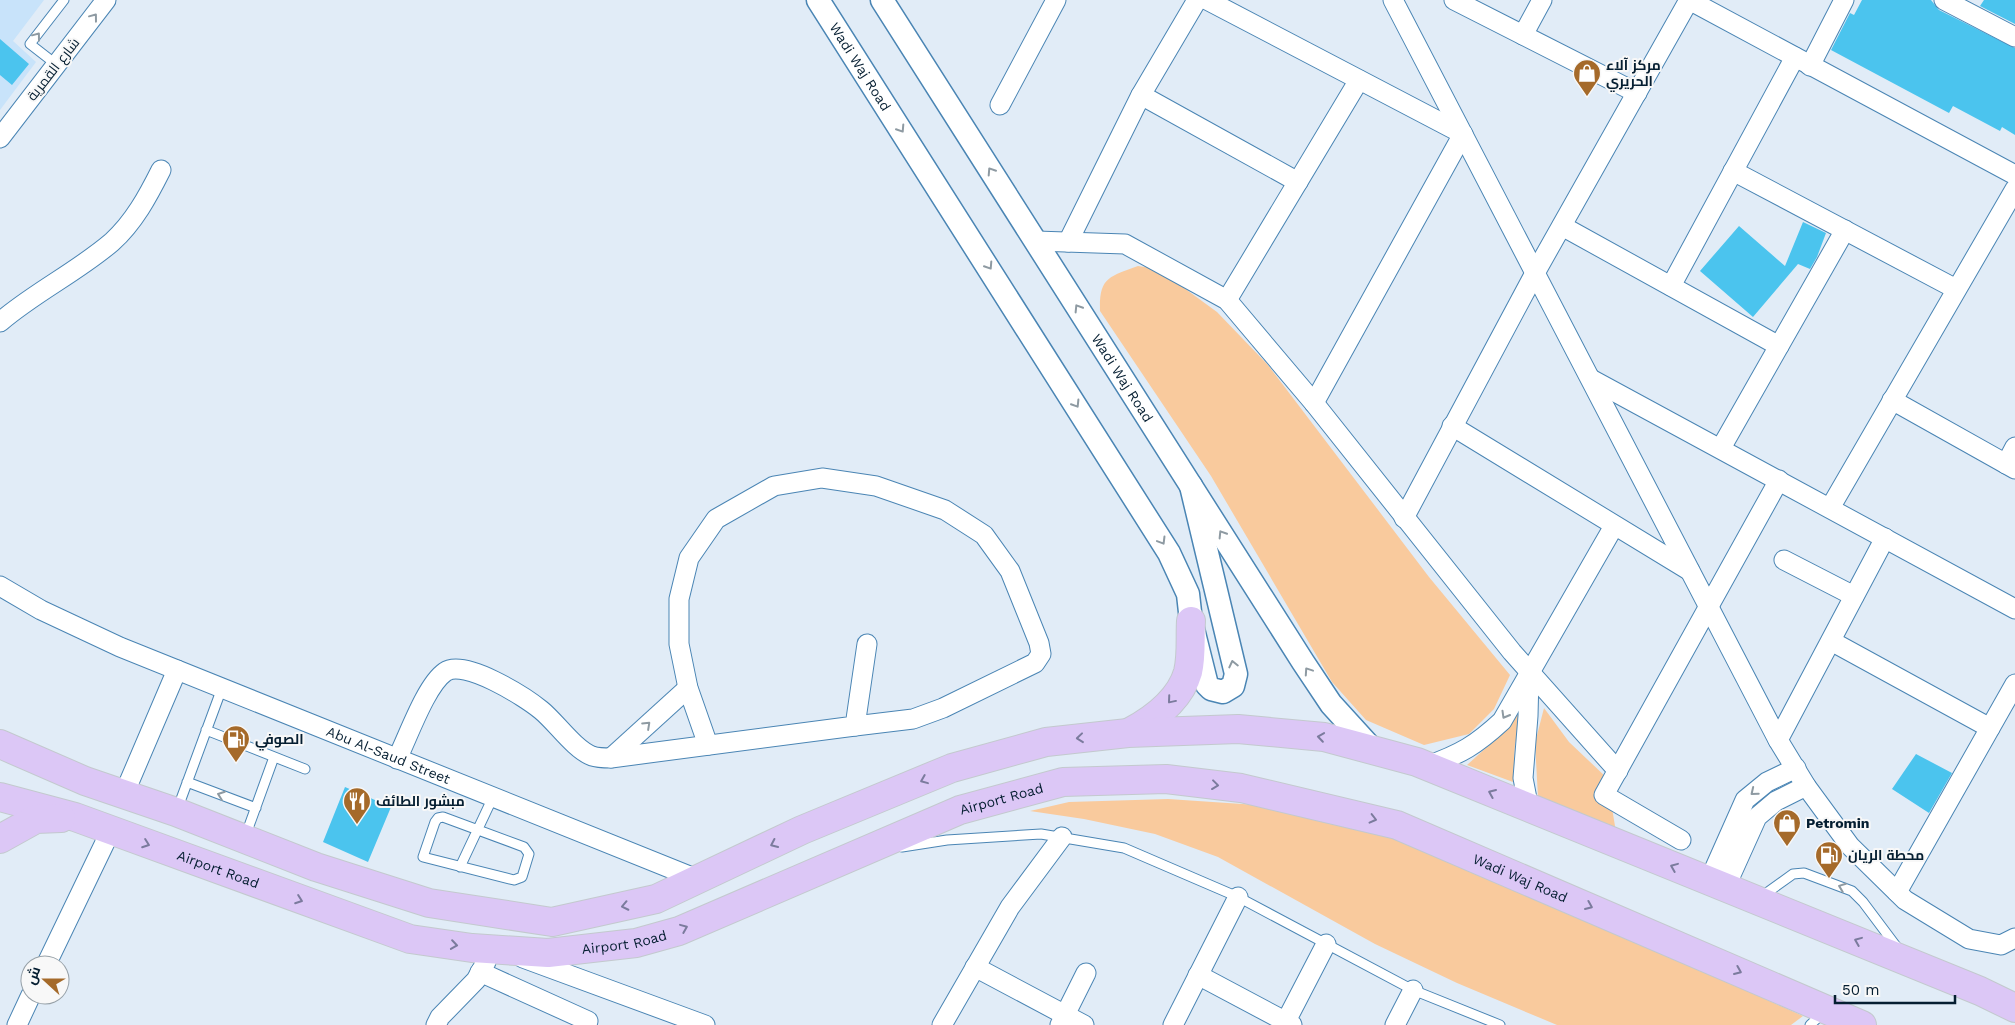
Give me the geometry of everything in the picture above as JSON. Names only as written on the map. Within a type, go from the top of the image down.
[{"type":"main road","points":[[1128,733],[1151,721],[1178,693],[1188,672],[1191,621]]},
{"type":"main road","points":[[0,757],[124,794],[176,812],[316,867],[429,902],[552,922],[656,899],[802,830],[952,768],[1046,742],[1128,733],[1238,729],[1324,737],[1427,766],[1980,991],[2015,1008]]},
{"type":"main road","points":[[0,744],[85,781]]},
{"type":"main road","name":"Airport Road","points":[[0,782],[75,817],[410,939],[491,957],[636,943],[679,930],[960,810],[1062,782],[1166,779]]},
{"type":"main road","name":"Wadi Waj Road","points":[[1166,779],[1240,788],[1397,825],[1819,1017],[1862,1025]]},
{"type":"main road","name":"Airport Road","points":[[0,798],[75,817]]},
{"type":"main road","points":[[0,839],[36,819],[75,817]]},
{"type":"street","name":"شارع القمرية","points":[[0,138],[106,0]]},
{"type":"street","name":"Wadi Waj Road","points":[[818,0],[1169,553],[1188,594],[1191,621],[1207,685],[1217,692],[1228,690],[1233,686],[1236,674],[1191,486]]},
{"type":"street","name":"Wadi Waj Road","points":[[882,0],[1326,697],[1372,750]]},
{"type":"street","points":[[1000,105],[1056,0]]},
{"type":"street","points":[[1068,242],[1141,95],[1197,0]]},
{"type":"street","points":[[1207,0],[1464,134]]},
{"type":"street","points":[[1393,0],[1778,740],[1806,786],[1850,846],[1905,900],[1969,939],[2001,945],[2015,938]]},
{"type":"street","points":[[1454,0],[1637,93]]},
{"type":"street","points":[[1523,35],[1542,0]]},
{"type":"street","points":[[1404,518],[1535,273],[1689,0],[2015,176]]},
{"type":"street","points":[[1671,286],[1733,171],[1844,0]]},
{"type":"street","points":[[1944,0],[1969,6],[2015,38]]},
{"type":"street","points":[[1227,300],[1359,80]]},
{"type":"street","points":[[1141,95],[1298,182]]},
{"type":"street","points":[[1314,403],[1464,134]]},
{"type":"street","points":[[0,322],[25,301],[112,242],[141,209],[161,170]]},
{"type":"street","points":[[1733,171],[1956,288]]},
{"type":"street","points":[[1830,508],[2015,189]]},
{"type":"street","points":[[1562,226],[1779,346]]},
{"type":"street","points":[[1721,448],[1845,230]]},
{"type":"street","points":[[1036,240],[1125,244],[1227,300],[1314,403],[1529,672],[1618,771]]},
{"type":"street","points":[[1591,379],[2015,609]]},
{"type":"street","points":[[1892,400],[2010,466],[2015,447]]},
{"type":"street","points":[[1452,426],[1690,571]]},
{"type":"street","points":[[397,759],[433,684],[446,671],[461,669],[479,674],[516,692],[541,710],[591,756],[611,758],[913,719],[935,711],[1035,663],[1040,654],[1039,643],[1010,571],[984,535],[944,510],[876,486],[822,478],[774,486],[716,519],[689,558],[679,598],[679,644],[688,688],[708,745]]},
{"type":"street","points":[[1680,840],[1604,795],[1779,480]]},
{"type":"street","points":[[1427,766],[1454,757],[1485,737],[1502,721],[1614,526]]},
{"type":"street","points":[[1778,740],[1885,538]]},
{"type":"street","points":[[1784,560],[1854,596]]},
{"type":"street","name":"Abu Al-Saud Street","points":[[0,586],[41,610],[120,647],[697,880]]},
{"type":"street","points":[[1831,641],[1990,728]]},
{"type":"street","points":[[856,726],[867,644]]},
{"type":"street","points":[[124,794],[177,670]]},
{"type":"street","points":[[1529,672],[1523,778],[1529,808]]},
{"type":"street","points":[[1897,892],[2015,684]]},
{"type":"street","points":[[611,758],[688,688]]},
{"type":"street","points":[[1717,885],[1745,800],[1767,782],[1796,768]]},
{"type":"street","points":[[1717,885],[1757,817],[1776,801],[1806,786]]},
{"type":"street","points":[[51,955],[111,830]]},
{"type":"street","points":[[942,1025],[1010,907],[1062,837]]},
{"type":"street","points":[[1173,1025],[1238,897]]},
{"type":"street","points":[[1198,975],[1287,1024],[1326,944]]},
{"type":"street","points":[[436,1025],[440,1017],[476,980],[491,957]]},
{"type":"street","points":[[491,957],[588,1021],[587,1025]]},
{"type":"street","points":[[491,957],[645,1001],[705,1025]]},
{"type":"street","points":[[975,967],[1063,1020],[1084,1025]]},
{"type":"street","points":[[1063,1020],[1086,973]]},
{"type":"street","points":[[1395,1025],[1413,990]]},
{"type":"street","points":[[17,1025],[26,1005]]},
{"type":"lane","points":[[57,65],[30,44],[64,0]]},
{"type":"lane","points":[[176,812],[222,688]]},
{"type":"lane","points":[[206,730],[305,769]]},
{"type":"lane","points":[[244,839],[274,757]]},
{"type":"lane","points":[[187,782],[256,808]]},
{"type":"lane","points":[[460,867],[493,797]]},
{"type":"lane","points":[[443,817],[478,830],[527,850],[529,854],[522,877],[514,880],[460,867],[423,857],[438,818],[443,817]]},
{"type":"lane","points":[[865,852],[947,840],[1040,834],[1124,848],[1238,897],[1413,990],[1500,1025]]},
{"type":"lane","points":[[1756,900],[1792,874],[1804,873],[1852,891],[1863,902],[1908,962]]},
{"type":"shaded area","points":[[0,0],[44,0],[13,41],[36,62],[0,110]]},
{"type":"shaded area","points":[[1138,266],[1158,269],[1217,312],[1268,365],[1429,577],[1510,675],[1494,709],[1469,734],[1424,745],[1366,720],[1332,682],[1211,476],[1100,311],[1101,291],[1108,280],[1113,276]]},
{"type":"shaded area","points":[[1525,706],[1515,744],[1513,782],[1467,765],[1497,738]]},
{"type":"shaded area","points":[[1544,708],[1569,742],[1607,778],[1616,832],[1538,797],[1535,743]]},
{"type":"shaded area","points":[[1168,799],[1272,806],[1377,829],[1543,899],[1803,1016],[1791,1025],[1557,1025],[1457,983],[1375,944],[1218,857],[1155,834],[1084,819],[1030,811],[1069,802]]},
{"type":"building","points":[[1862,0],[1931,0],[1939,10],[2015,48],[2015,135],[2002,127],[2000,131],[1953,106],[1949,113],[1831,50],[1850,13],[1854,15]]},
{"type":"building","points":[[1984,0],[2015,0],[2015,24],[1980,6]]},
{"type":"building","points":[[0,39],[29,64],[12,85],[0,75]]},
{"type":"building","points":[[1803,222],[1826,233],[1817,257],[1810,269],[1798,264],[1753,317],[1700,271],[1739,226],[1785,266]]},
{"type":"building","points":[[1916,754],[1952,773],[1929,813],[1892,789]]},
{"type":"building","name":"مبشور الطائف","points":[[345,787],[391,807],[368,862],[323,842]]},
{"type":"place","name":"مركز آلاء الحريري","points":[[1587,97]]},
{"type":"place","name":"الصوفي","points":[[236,763]]},
{"type":"place","name":"مبشور الطائف","points":[[357,825]]},
{"type":"place","name":"Petromin","points":[[1787,847]]},
{"type":"place","name":"محطة الريان","points":[[1829,879]]}]
